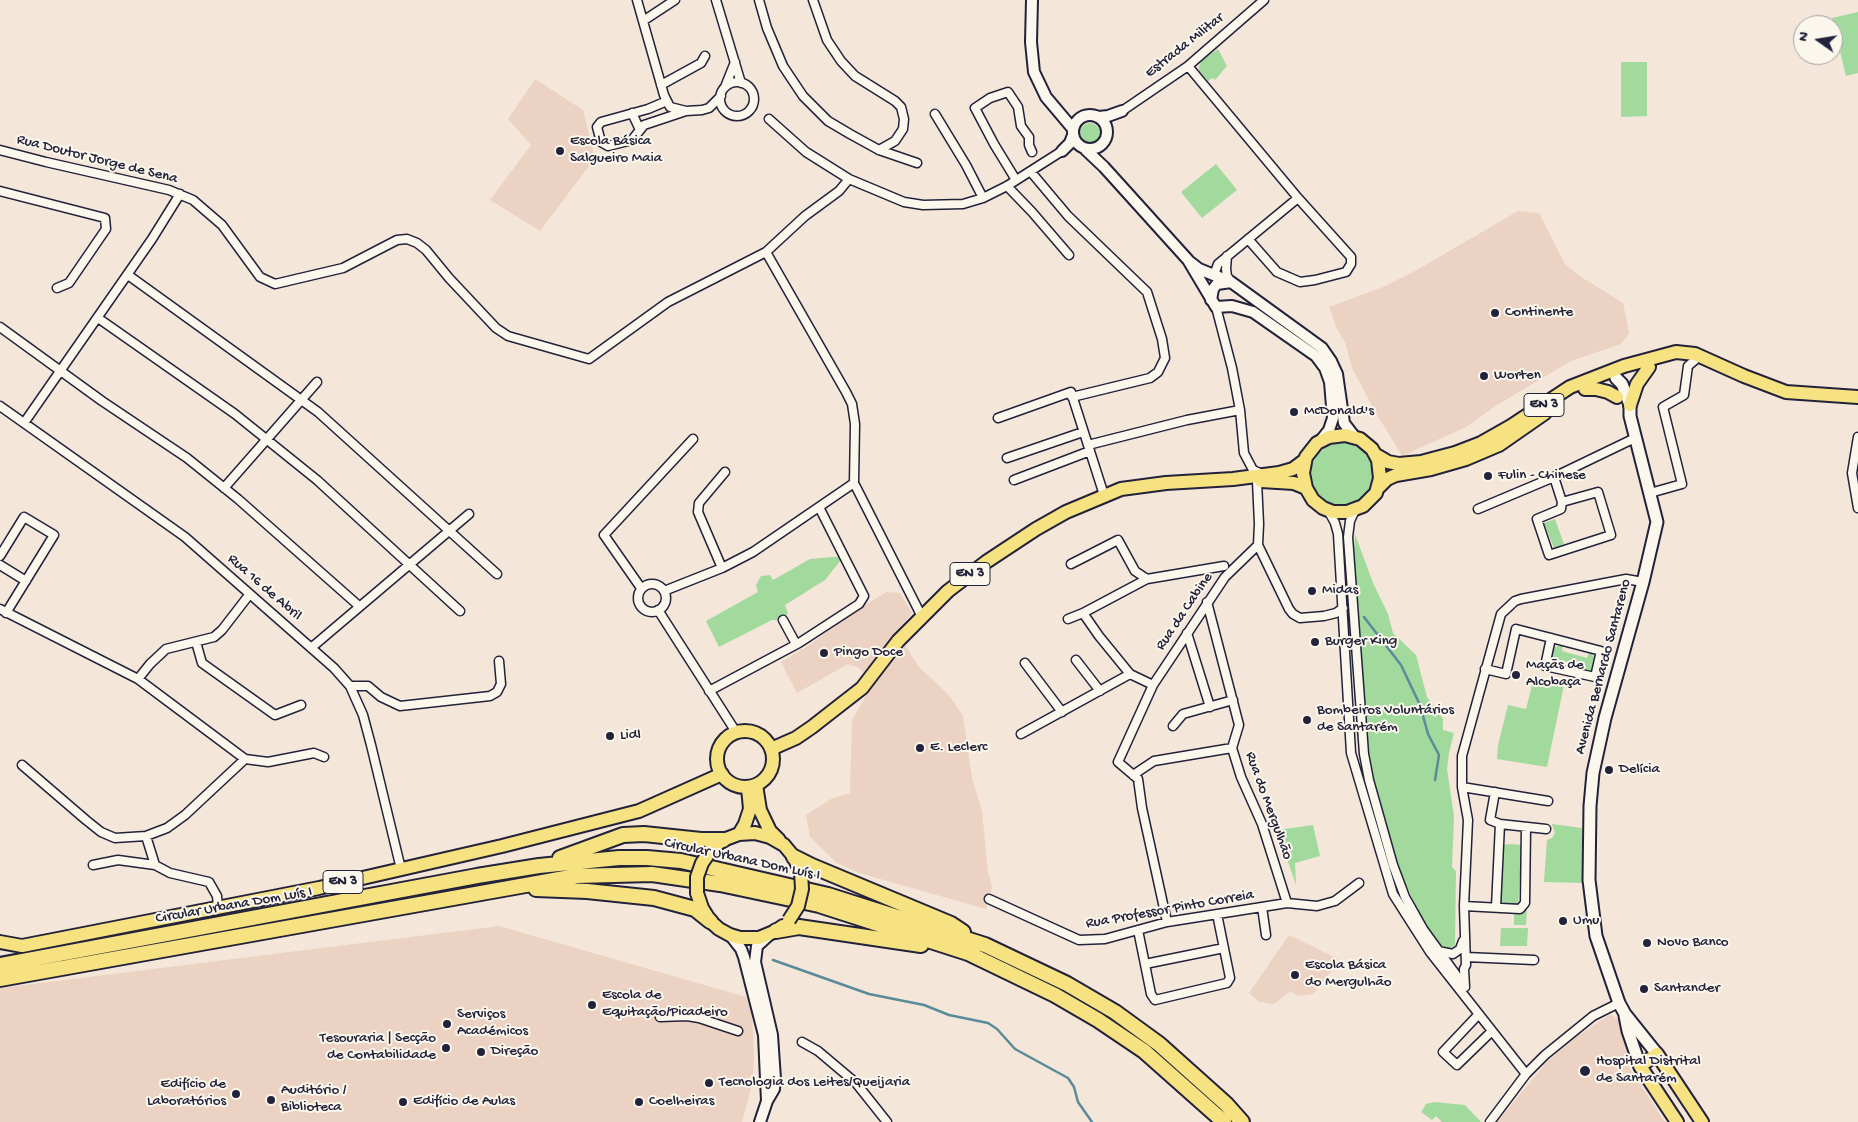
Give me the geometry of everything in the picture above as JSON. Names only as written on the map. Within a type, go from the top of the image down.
[{"type":"highway","points":[[539,866],[623,835],[644,834],[701,840],[722,840]]},
{"type":"highway","points":[[794,857],[951,924],[985,945]]},
{"type":"highway","name":"Circular Urbana Dom Luís I","points":[[0,965],[539,866],[618,858],[681,861],[828,895],[985,945],[1067,984],[1115,1012],[1159,1044],[1226,1104],[1242,1122]]},
{"type":"highway","name":"Circular Urbana Dom Luís I","points":[[0,979],[576,876],[652,874],[720,884],[819,905],[968,953],[1055,995],[1098,1020],[1144,1051],[1224,1122]]},
{"type":"highway","points":[[505,889],[558,889],[654,898],[696,909],[710,921]]},
{"type":"highway","points":[[773,933],[799,927],[906,942],[951,952],[968,953]]},
{"type":"main road","name":"EN 3","points":[[1354,436],[1369,445],[1376,455],[1388,462],[1400,464],[1421,462],[1455,453],[1481,443],[1511,426],[1570,387],[1615,374],[1676,352],[1695,354],[1786,392],[1858,397]]},
{"type":"main road","name":"EN 3","points":[[1355,510],[1369,502],[1378,488],[1387,479],[1466,459],[1499,445],[1568,396],[1615,374],[1649,367],[1676,358],[1715,362]]},
{"type":"main road","points":[[1630,411],[1637,384],[1649,367]]},
{"type":"main road","points":[[1615,374],[1617,397]]},
{"type":"main road","name":"Avenida Bernardo Santareno","points":[[1615,374],[1622,384],[1630,411],[1657,522],[1643,582],[1605,718],[1593,773],[1590,806],[1589,880],[1596,936],[1619,1003],[1625,1014],[1657,1054],[1702,1122]]},
{"type":"main road","points":[[1585,389],[1603,390],[1617,397]]},
{"type":"main road","name":"Avenida Bernardo Santareno","points":[[1617,397],[1630,411]]},
{"type":"main road","points":[[1319,442],[1338,435],[1354,436]]},
{"type":"main road","name":"EN 3","points":[[772,749],[796,738],[862,688],[898,641],[948,591],[986,562],[1066,512],[1104,495],[1138,486],[1260,477],[1279,473],[1293,469],[1305,460],[1319,442]]},
{"type":"main road","points":[[1376,455],[1380,471],[1378,488]]},
{"type":"main road","points":[[1305,460],[1303,475],[1306,488],[1314,501],[1328,510],[1340,512],[1355,510]]},
{"type":"main road","name":"EN 3","points":[[1260,477],[1294,482],[1306,488]]},
{"type":"main road","points":[[736,732],[755,732],[764,737],[772,749],[773,763],[770,773],[764,780],[752,786],[739,787],[731,784],[722,774],[717,762],[721,744],[736,732]]},
{"type":"main road","name":"EN 3","points":[[0,942],[22,946],[319,888],[613,819],[639,811],[722,774]]},
{"type":"main road","points":[[739,834],[745,824],[750,808],[752,786]]},
{"type":"main road","points":[[752,786],[770,831],[784,845],[794,857],[801,872],[802,890],[798,906],[789,920],[773,933],[749,939],[730,935],[719,929],[710,921],[702,908],[697,893],[697,878],[702,863],[710,850],[722,840],[739,834],[755,833],[770,837],[784,845]]},
{"type":"main road","name":"Avenida Bernardo Santareno","points":[[1625,1014],[1628,1031],[1640,1066],[1677,1122]]},
{"type":"main road","points":[[1640,1066],[1657,1054]]},
{"type":"street","points":[[636,0],[667,101],[670,106],[686,111]]},
{"type":"street","points":[[642,21],[676,0]]},
{"type":"street","points":[[716,0],[741,83]]},
{"type":"street","points":[[759,0],[767,28],[783,66],[803,96],[828,121],[879,150],[917,163]]},
{"type":"street","points":[[813,0],[827,40],[841,61],[855,76],[895,101],[901,107],[904,119],[903,129],[895,140],[879,150]]},
{"type":"street","points":[[1032,0],[1031,58],[1034,72],[1046,98],[1058,109],[1070,116],[1079,118],[1091,114],[1099,116],[1104,121],[1108,129],[1103,144],[1104,167]]},
{"type":"street","name":"Estrada Militar","points":[[1108,129],[1122,112],[1188,66],[1264,0]]},
{"type":"street","points":[[661,86],[700,64],[705,56]]},
{"type":"street","points":[[709,108],[721,96],[735,62]]},
{"type":"street","points":[[1188,66],[1298,198],[1351,257],[1351,264],[1346,272],[1300,282],[1277,272],[1248,239]]},
{"type":"street","points":[[667,101],[601,122],[597,127],[601,142],[608,146],[632,140],[644,125],[686,111],[709,108],[730,114],[745,114],[753,105],[753,94],[746,85],[741,83],[730,84],[725,87]]},
{"type":"street","points":[[1016,180],[975,108],[990,98],[1008,92],[1018,107],[1022,126],[1029,136],[1032,152]]},
{"type":"street","points":[[721,96],[723,106],[730,114]]},
{"type":"street","points":[[1058,109],[1073,132],[1076,142],[1104,167],[1188,260],[1199,269],[1231,282],[1322,348],[1337,374],[1344,423],[1354,436]]},
{"type":"street","name":"Estrada Militar","points":[[1099,116],[1108,116],[1122,112]]},
{"type":"street","points":[[632,113],[640,130]]},
{"type":"street","points":[[935,114],[983,198]]},
{"type":"street","points":[[769,119],[796,144],[849,179],[904,202],[923,205],[964,204],[983,198],[1007,186],[1062,151],[1070,142],[1079,118]]},
{"type":"street","points":[[1062,151],[1083,148],[1096,149],[1103,144]]},
{"type":"street","name":"Rua Doutor Jorge de Sena","points":[[0,150],[169,190],[193,200],[222,225],[260,277],[274,284],[343,268],[397,240],[407,239],[417,243],[426,250],[496,328],[508,336],[589,359],[668,302],[766,252],[805,216],[839,191],[849,179]]},
{"type":"street","points":[[1031,172],[1068,216],[1147,292],[1162,339],[1165,358],[1158,372],[1150,378],[1072,397]]},
{"type":"street","points":[[1007,186],[1069,255]]},
{"type":"street","points":[[0,191],[105,218],[106,230],[69,283],[57,288]]},
{"type":"street","points":[[24,423],[128,275],[180,194]]},
{"type":"street","points":[[1199,269],[1218,264],[1298,198]]},
{"type":"street","points":[[766,252],[852,404],[856,424],[854,483],[922,617]]},
{"type":"street","points":[[1227,256],[1227,276],[1231,282]]},
{"type":"street","points":[[1188,260],[1213,304],[1232,368],[1240,410],[1244,453],[1253,470],[1260,477],[1258,545],[1292,614],[1300,618],[1324,616],[1336,613],[1343,608]]},
{"type":"street","points":[[1214,275],[1218,264]]},
{"type":"street","points":[[128,275],[318,412],[497,574]]},
{"type":"street","points":[[1213,304],[1213,289],[1217,284],[1231,282]]},
{"type":"street","points":[[1213,304],[1232,306],[1253,312],[1316,356],[1325,368],[1330,382],[1332,424],[1319,442]]},
{"type":"street","points":[[98,318],[235,414],[317,480],[460,611]]},
{"type":"street","points":[[0,328],[187,458],[359,606]]},
{"type":"street","points":[[1650,493],[1682,484],[1663,407],[1684,395],[1688,366],[1694,360]]},
{"type":"street","points":[[224,488],[317,382]]},
{"type":"street","points":[[998,418],[1071,392],[1104,495]]},
{"type":"street","name":"Rua 16 de Abril","points":[[0,406],[185,537],[334,668],[350,686],[365,723],[401,868]]},
{"type":"street","points":[[1014,480],[1089,448],[1187,420],[1240,410]]},
{"type":"street","points":[[1007,458],[1083,432]]},
{"type":"street","points":[[1858,437],[1852,473],[1858,508]]},
{"type":"street","points":[[1478,509],[1554,477],[1636,438]]},
{"type":"street","points":[[641,588],[604,535],[693,439]]},
{"type":"street","points":[[722,568],[698,512],[699,503],[725,472]]},
{"type":"street","points":[[1554,477],[1562,502],[1558,511],[1537,519],[1549,555],[1611,535],[1598,492],[1562,502]]},
{"type":"street","points":[[664,590],[722,568],[753,552],[854,483]]},
{"type":"street","points":[[709,691],[796,644],[859,604],[864,596],[819,507]]},
{"type":"street","points":[[1328,510],[1338,534],[1352,753],[1392,894],[1443,968],[1526,1074]]},
{"type":"street","points":[[1355,510],[1350,521],[1348,537],[1364,754],[1369,780],[1393,865],[1405,897],[1424,930],[1465,987],[1473,1007]]},
{"type":"street","points":[[311,648],[469,514]]},
{"type":"street","points":[[0,556],[24,517],[54,535],[26,582],[3,611],[138,679],[245,759],[268,762],[314,753],[324,758]]},
{"type":"street","points":[[1072,564],[1118,540],[1135,571],[1147,579]]},
{"type":"street","name":"Rua da Cabine","points":[[1134,775],[1118,762],[1153,685],[1225,577],[1258,545]]},
{"type":"street","points":[[0,565],[26,582]]},
{"type":"street","points":[[1068,619],[1147,579],[1224,566]]},
{"type":"street","points":[[1465,987],[1464,906],[1468,820],[1462,788],[1462,756],[1499,618],[1506,607],[1514,601],[1626,580],[1643,582]]},
{"type":"street","points":[[653,584],[662,587],[664,590],[666,595],[665,604],[658,610],[648,611],[641,606],[638,597],[641,588],[653,584]]},
{"type":"street","points":[[138,679],[166,649],[214,637],[222,630],[250,595]]},
{"type":"street","name":"Rua do Mergulhão","points":[[1208,602],[1239,725],[1232,748],[1241,777],[1262,824],[1287,903]]},
{"type":"street","points":[[658,610],[736,732]]},
{"type":"street","points":[[1083,613],[1130,674],[1153,685]]},
{"type":"street","points":[[1324,616],[1336,618],[1344,623]]},
{"type":"street","points":[[783,620],[796,644]]},
{"type":"street","points":[[1485,669],[1506,674],[1516,629],[1601,650],[1595,677],[1544,666],[1551,638]]},
{"type":"street","points":[[1187,633],[1210,707]]},
{"type":"street","points":[[196,642],[202,663],[276,715],[301,705]]},
{"type":"street","points":[[1076,660],[1100,691]]},
{"type":"street","points":[[350,686],[368,686],[381,697],[400,706],[490,696],[497,692],[501,684],[499,661]]},
{"type":"street","points":[[1025,663],[1062,712]]},
{"type":"street","points":[[1021,734],[1130,674]]},
{"type":"street","points":[[1173,726],[1184,714],[1233,700]]},
{"type":"street","points":[[1167,922],[1142,808],[1138,779],[1134,775],[1154,761],[1232,748]]},
{"type":"street","points":[[22,765],[101,832],[115,838],[146,836],[168,828],[185,815],[245,759]]},
{"type":"street","points":[[1462,788],[1548,801]]},
{"type":"street","points":[[1495,792],[1490,820],[1500,824],[1546,829]]},
{"type":"street","points":[[1496,907],[1500,824]]},
{"type":"street","points":[[1464,906],[1520,909],[1525,903],[1526,827]]},
{"type":"street","points":[[146,836],[155,865]]},
{"type":"street","points":[[93,865],[118,860],[155,865],[170,873],[209,882],[217,896],[218,907]]},
{"type":"street","name":"Rua Professor Pinto Correia","points":[[989,899],[1079,940],[1105,939],[1167,922],[1287,903],[1317,906],[1335,900],[1359,884]]},
{"type":"street","points":[[1262,907],[1266,935]]},
{"type":"street","points":[[1138,930],[1151,994],[1155,1000],[1227,982],[1230,978],[1217,914]]},
{"type":"street","points":[[755,986],[754,962],[757,946],[773,933]]},
{"type":"street","points":[[730,935],[741,949],[755,986],[768,1035],[775,1079],[774,1090],[767,1101],[760,1122]]},
{"type":"street","points":[[1438,951],[1453,954],[1460,949],[1464,939]]},
{"type":"street","points":[[1145,964],[1224,948]]},
{"type":"street","points":[[1466,957],[1534,960]]},
{"type":"street","points":[[1490,1122],[1526,1074],[1545,1055],[1593,1016],[1619,1003]]},
{"type":"street","points":[[1478,1015],[1443,1052],[1457,1064],[1492,1031]]},
{"type":"street","points":[[660,1017],[687,1016],[700,1018],[738,1031]]},
{"type":"street","points":[[802,1042],[818,1051],[856,1082],[887,1122]]},
{"type":"shaded area","name":"Escola Básica Salgueiro Maia","points":[[535,79],[583,110],[595,158],[540,231],[490,200],[531,145],[508,119]]},
{"type":"shaded area","points":[[1518,211],[1539,213],[1565,264],[1578,275],[1623,303],[1629,333],[1621,344],[1571,361],[1497,405],[1466,427],[1402,456],[1352,368],[1345,342],[1337,329],[1329,307],[1383,287],[1417,270]]},
{"type":"shaded area","points":[[887,592],[900,593],[912,613],[894,635],[906,647],[919,667],[948,694],[963,716],[972,778],[982,811],[988,872],[992,887],[986,909],[859,873],[837,863],[810,837],[806,815],[831,799],[850,793],[852,720],[870,689],[867,676],[859,668],[848,664],[797,693],[781,662],[811,644],[849,614]]},
{"type":"shaded area","points":[[499,926],[746,997],[752,1014],[754,1059],[752,1084],[742,1122],[0,1122],[0,988]]},
{"type":"shaded area","name":"Escola Básica do Mergulhão","points":[[1289,935],[1340,960],[1313,994],[1298,996],[1290,991],[1274,1004],[1259,1002],[1249,993]]},
{"type":"shaded area","name":"Hospital Distrital de Santarém","points":[[1609,1015],[1614,1016],[1618,1020],[1632,1057],[1629,1067],[1665,1122],[1497,1122],[1546,1063],[1575,1038]]},
{"type":"green space","points":[[1858,12],[1858,73],[1846,76],[1843,64],[1843,15]]},
{"type":"green space","points":[[1218,49],[1227,66],[1215,80],[1212,78],[1208,81],[1199,70],[1199,66],[1202,60]]},
{"type":"green space","points":[[1621,62],[1647,62],[1647,116],[1621,117]]},
{"type":"green space","points":[[1090,123],[1097,126],[1100,133],[1097,140],[1090,143],[1083,140],[1080,133],[1083,126]]},
{"type":"green space","points":[[1216,164],[1237,190],[1202,218],[1181,192]]},
{"type":"green space","points":[[1342,443],[1354,446],[1364,452],[1370,462],[1373,474],[1370,486],[1364,496],[1354,502],[1342,505],[1330,502],[1320,496],[1314,486],[1311,474],[1314,462],[1320,452],[1330,446]]},
{"type":"green space","points":[[1555,519],[1564,544],[1554,548],[1544,523]]},
{"type":"green space","points":[[1355,534],[1373,583],[1388,614],[1393,633],[1416,655],[1427,697],[1443,719],[1443,730],[1454,733],[1447,769],[1454,816],[1452,867],[1456,871],[1455,945],[1448,950],[1442,950],[1434,944],[1401,874],[1367,754],[1354,548]]},
{"type":"green space","points":[[844,556],[825,580],[785,605],[788,613],[783,620],[772,620],[719,647],[706,621],[758,592],[756,585],[761,576],[770,575],[773,580],[810,559]]},
{"type":"green space","points":[[1563,646],[1562,651],[1587,658],[1589,652],[1596,661],[1594,667],[1591,671],[1584,671],[1585,667],[1560,660],[1559,665],[1555,663],[1552,660],[1552,653],[1555,647]]},
{"type":"green space","points":[[1534,678],[1564,685],[1547,767],[1497,759],[1498,745],[1508,705],[1526,709]]},
{"type":"green space","points":[[1552,824],[1582,828],[1582,883],[1544,882],[1547,840],[1552,838],[1555,833]]},
{"type":"green space","points":[[1313,825],[1320,856],[1295,863],[1296,885],[1277,830]]},
{"type":"green space","points":[[1502,845],[1522,845],[1518,907],[1500,906]]},
{"type":"green space","points":[[1514,910],[1527,910],[1526,925],[1514,925]]},
{"type":"green space","points":[[1501,928],[1528,928],[1527,946],[1500,946]]},
{"type":"green space","points":[[1434,1102],[1465,1105],[1481,1122],[1442,1122],[1436,1116],[1432,1120],[1421,1112],[1426,1104]]},
{"type":"waterway","points":[[1364,617],[1401,665],[1420,705],[1428,734],[1439,755],[1435,780]]},
{"type":"waterway","points":[[773,960],[869,994],[924,1005],[949,1015],[988,1023],[997,1029],[1015,1049],[1068,1078],[1074,1087],[1078,1102],[1092,1122]]},
{"type":"place","name":"Escola Básica Salgueiro Maia","points":[[560,151]]},
{"type":"place","name":"Continente","points":[[1495,313]]},
{"type":"place","name":"Worten","points":[[1484,376]]},
{"type":"place","name":"McDonald's","points":[[1294,412]]},
{"type":"place","name":"Fulin - Chinese","points":[[1488,476]]},
{"type":"place","name":"Midas","points":[[1312,591]]},
{"type":"place","name":"Burger King","points":[[1315,642]]},
{"type":"place","name":"Pingo Doce","points":[[824,653]]},
{"type":"place","name":"Maçãs de Alcobaça","points":[[1516,675]]},
{"type":"place","name":"Bombeiros Voluntários de Santarém","points":[[1307,720]]},
{"type":"place","name":"Lidl","points":[[610,736]]},
{"type":"place","name":"E. Leclerc","points":[[920,748]]},
{"type":"place","name":"Delícia","points":[[1609,770]]},
{"type":"place","name":"Umu","points":[[1563,921]]},
{"type":"place","name":"Novo Banco","points":[[1647,943]]},
{"type":"place","name":"Escola Básica do Mergulhão","points":[[1295,975]]},
{"type":"place","name":"Santander","points":[[1644,989]]},
{"type":"place","name":"Escola de Equitação/Picadeiro","points":[[592,1005]]},
{"type":"place","name":"Serviços Académicos","points":[[447,1024]]},
{"type":"place","name":"Tesouraria | Secção de Contabilidade","points":[[446,1048]]},
{"type":"place","name":"Direção","points":[[481,1052]]},
{"type":"place","name":"Hospital Distrital de Santarém","points":[[1585,1071]]},
{"type":"place","name":"Tecnologia dos Leites/Queijaria","points":[[709,1083]]},
{"type":"place","name":"Edifício de Laboratórios","points":[[236,1094]]},
{"type":"place","name":"Auditório / Biblioteca","points":[[271,1100]]},
{"type":"place","name":"Edifício de Aulas","points":[[403,1102]]},
{"type":"place","name":"Coelheiras","points":[[639,1102]]}]
